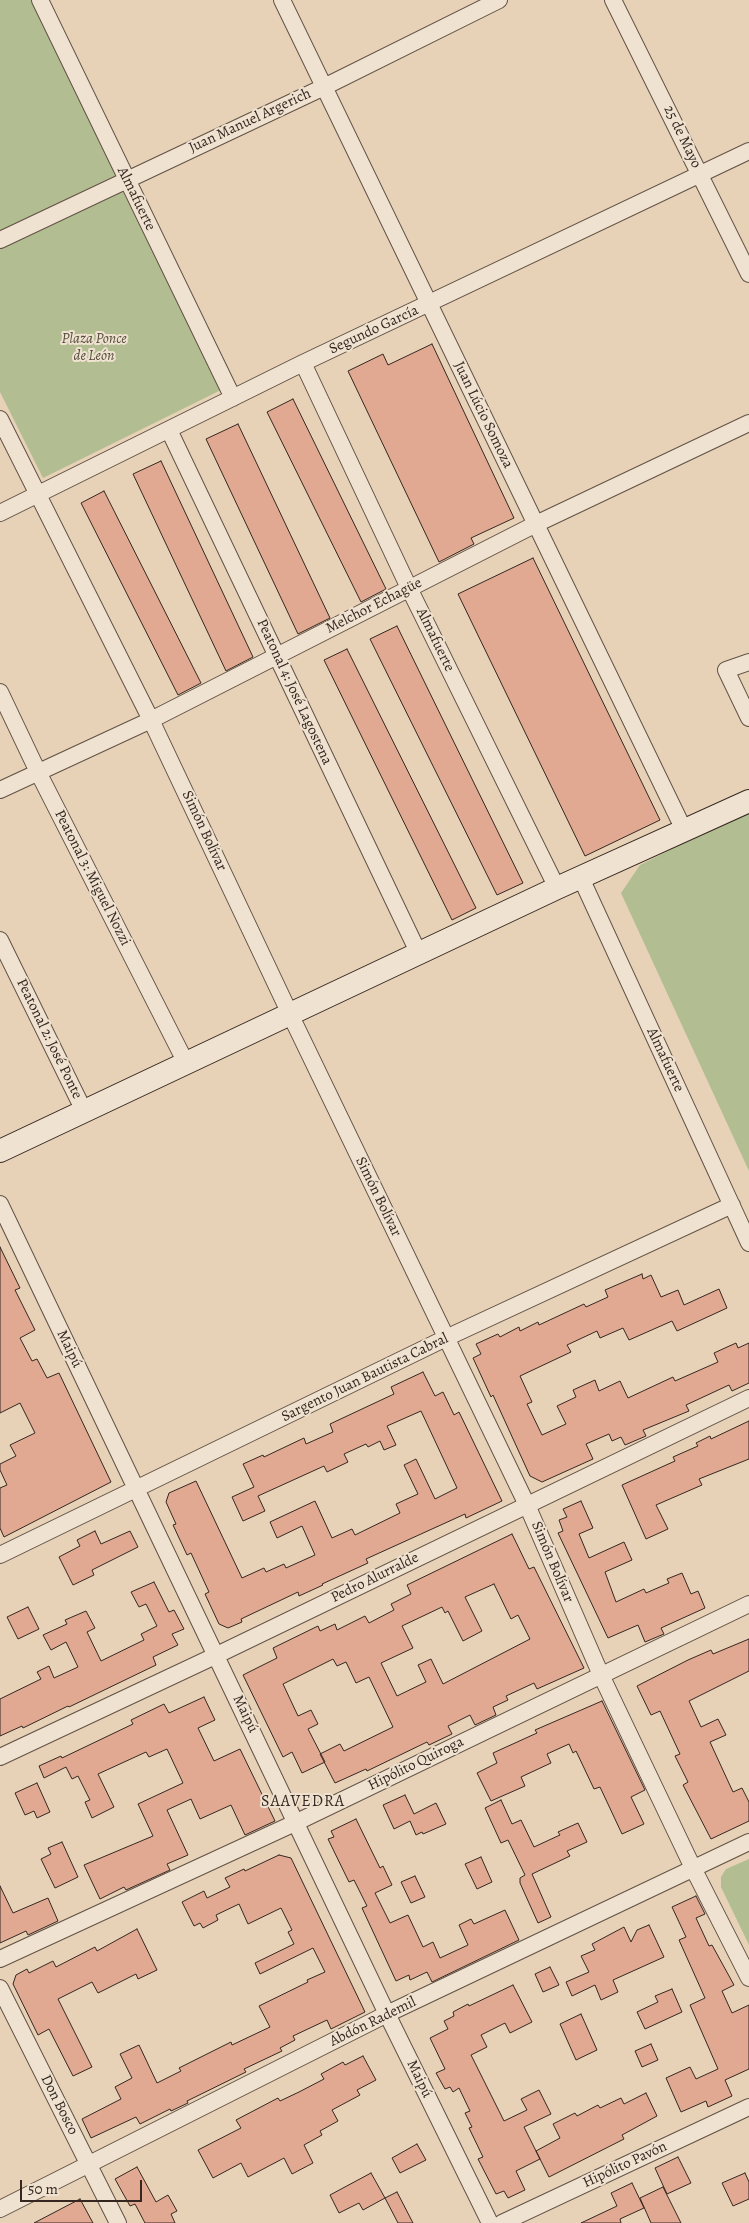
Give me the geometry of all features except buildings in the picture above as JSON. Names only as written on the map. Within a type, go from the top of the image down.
[{"type":"main road","points":[[0,1151],[558,888],[749,801]]},
{"type":"street","name":"Almafuerte","points":[[40,0],[233,398]]},
{"type":"street","name":"Juan Lúcio Somoza","points":[[282,0],[684,830]]},
{"type":"street","name":"Juan Manuel Argerich","points":[[0,240],[126,178],[324,87],[499,0]]},
{"type":"street","name":"25 de Mayo","points":[[614,0],[749,274]]},
{"type":"street","name":"Segundo García","points":[[0,513],[303,363],[749,151]]},
{"type":"street","name":"Almafuerte","points":[[303,363],[409,588],[558,888]]},
{"type":"street","name":"Simón Bolívar","points":[[0,419],[151,720],[290,1014],[527,1505],[601,1675],[693,1868],[749,1978]]},
{"type":"street","name":"Melchor Echagüe","points":[[0,790],[151,720],[536,524],[749,423]]},
{"type":"street","name":"Peatonal 4: José Lagostena","points":[[169,430],[419,954]]},
{"type":"street","points":[[749,662],[726,670],[749,718]]},
{"type":"street","name":"Peatonal 3: Miguel Nozzi","points":[[0,692],[38,772],[186,1063]]},
{"type":"street","name":"Almafuerte","points":[[581,878],[749,1242]]},
{"type":"street","name":"Peatonal 2: José Ponte","points":[[0,940],[84,1111]]},
{"type":"street","name":"Maipú","points":[[0,1204],[387,2014],[490,2223]]},
{"type":"street","name":"Sargento Juan Bautista Cabral","points":[[0,1555],[446,1338],[732,1205]]},
{"type":"street","name":"Pedro Alurralde","points":[[0,1756],[216,1655],[749,1398]]},
{"type":"street","name":"Hipólito Quiroga","points":[[0,1959],[296,1822],[749,1604]]},
{"type":"street","name":"Abdón Rademil","points":[[0,2209],[387,2014],[749,1842]]},
{"type":"street","name":"Don Bosco","points":[[0,1988],[118,2223]]},
{"type":"street","name":"Hipólito Pavón","points":[[502,2223],[749,2107]]},
{"type":"green space","points":[[0,0],[31,0],[117,175],[0,231]]},
{"type":"green space","name":"Plaza Ponce de León","points":[[121,188],[221,390],[43,478],[0,392],[0,248]]},
{"type":"green space","points":[[749,810],[749,1171],[621,893],[640,865]]},
{"type":"green space","points":[[749,1859],[749,1945],[721,1887],[721,1877],[726,1869]]},
{"type":"district","name":"SAAVEDRA","points":[[303,1802]]}]
